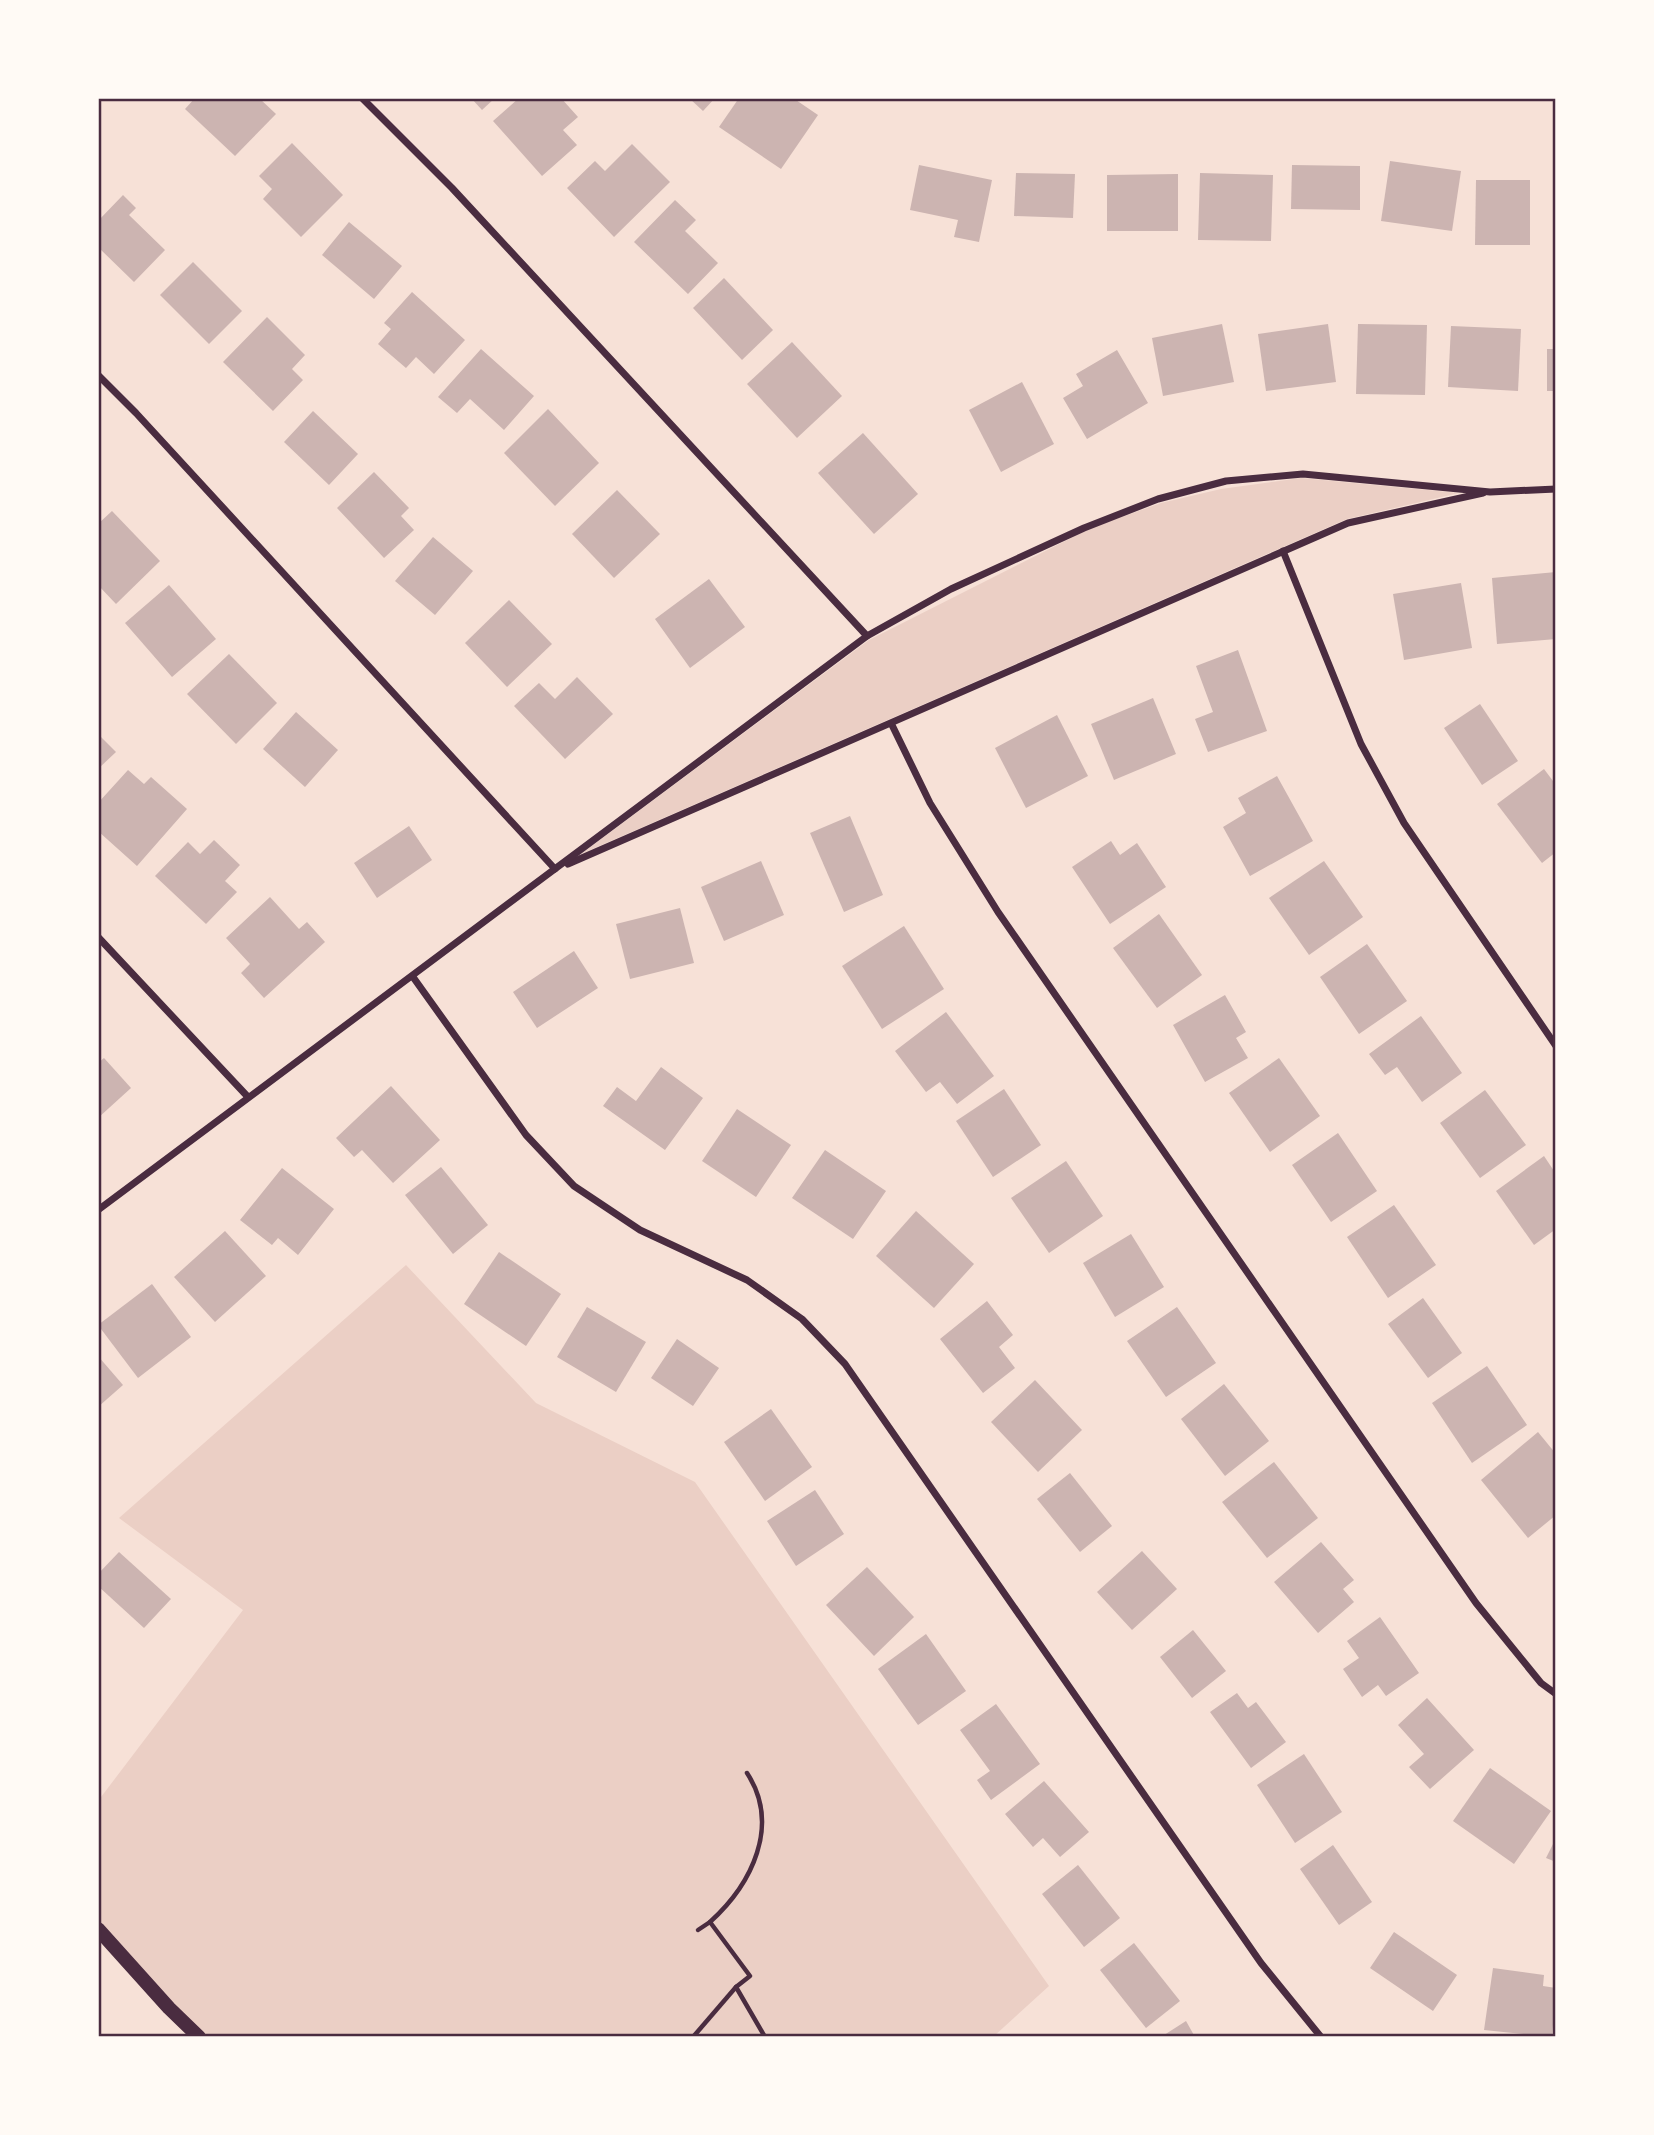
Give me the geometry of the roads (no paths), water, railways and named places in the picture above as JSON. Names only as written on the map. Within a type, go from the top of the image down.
[{"type":"main road","points":[[98,1929],[169,2008],[199,2037]]},
{"type":"street","points":[[362,98],[452,188],[867,635]]},
{"type":"street","points":[[98,375],[555,869]]},
{"type":"street","points":[[98,1210],[867,635],[951,589],[1084,528],[1158,499],[1226,481],[1303,474],[1490,492],[1556,489]]},
{"type":"street","points":[[555,869],[1348,523],[1490,492]]},
{"type":"street","points":[[1283,551],[1362,744],[1404,823],[1556,1045]]},
{"type":"street","points":[[891,724],[930,803],[998,912],[1476,1603],[1541,1683],[1556,1694]]},
{"type":"street","points":[[98,937],[247,1097]]},
{"type":"street","points":[[413,976],[526,1135],[574,1186],[640,1230],[747,1280],[802,1319],[845,1364],[1261,1963],[1321,2037]]}]
